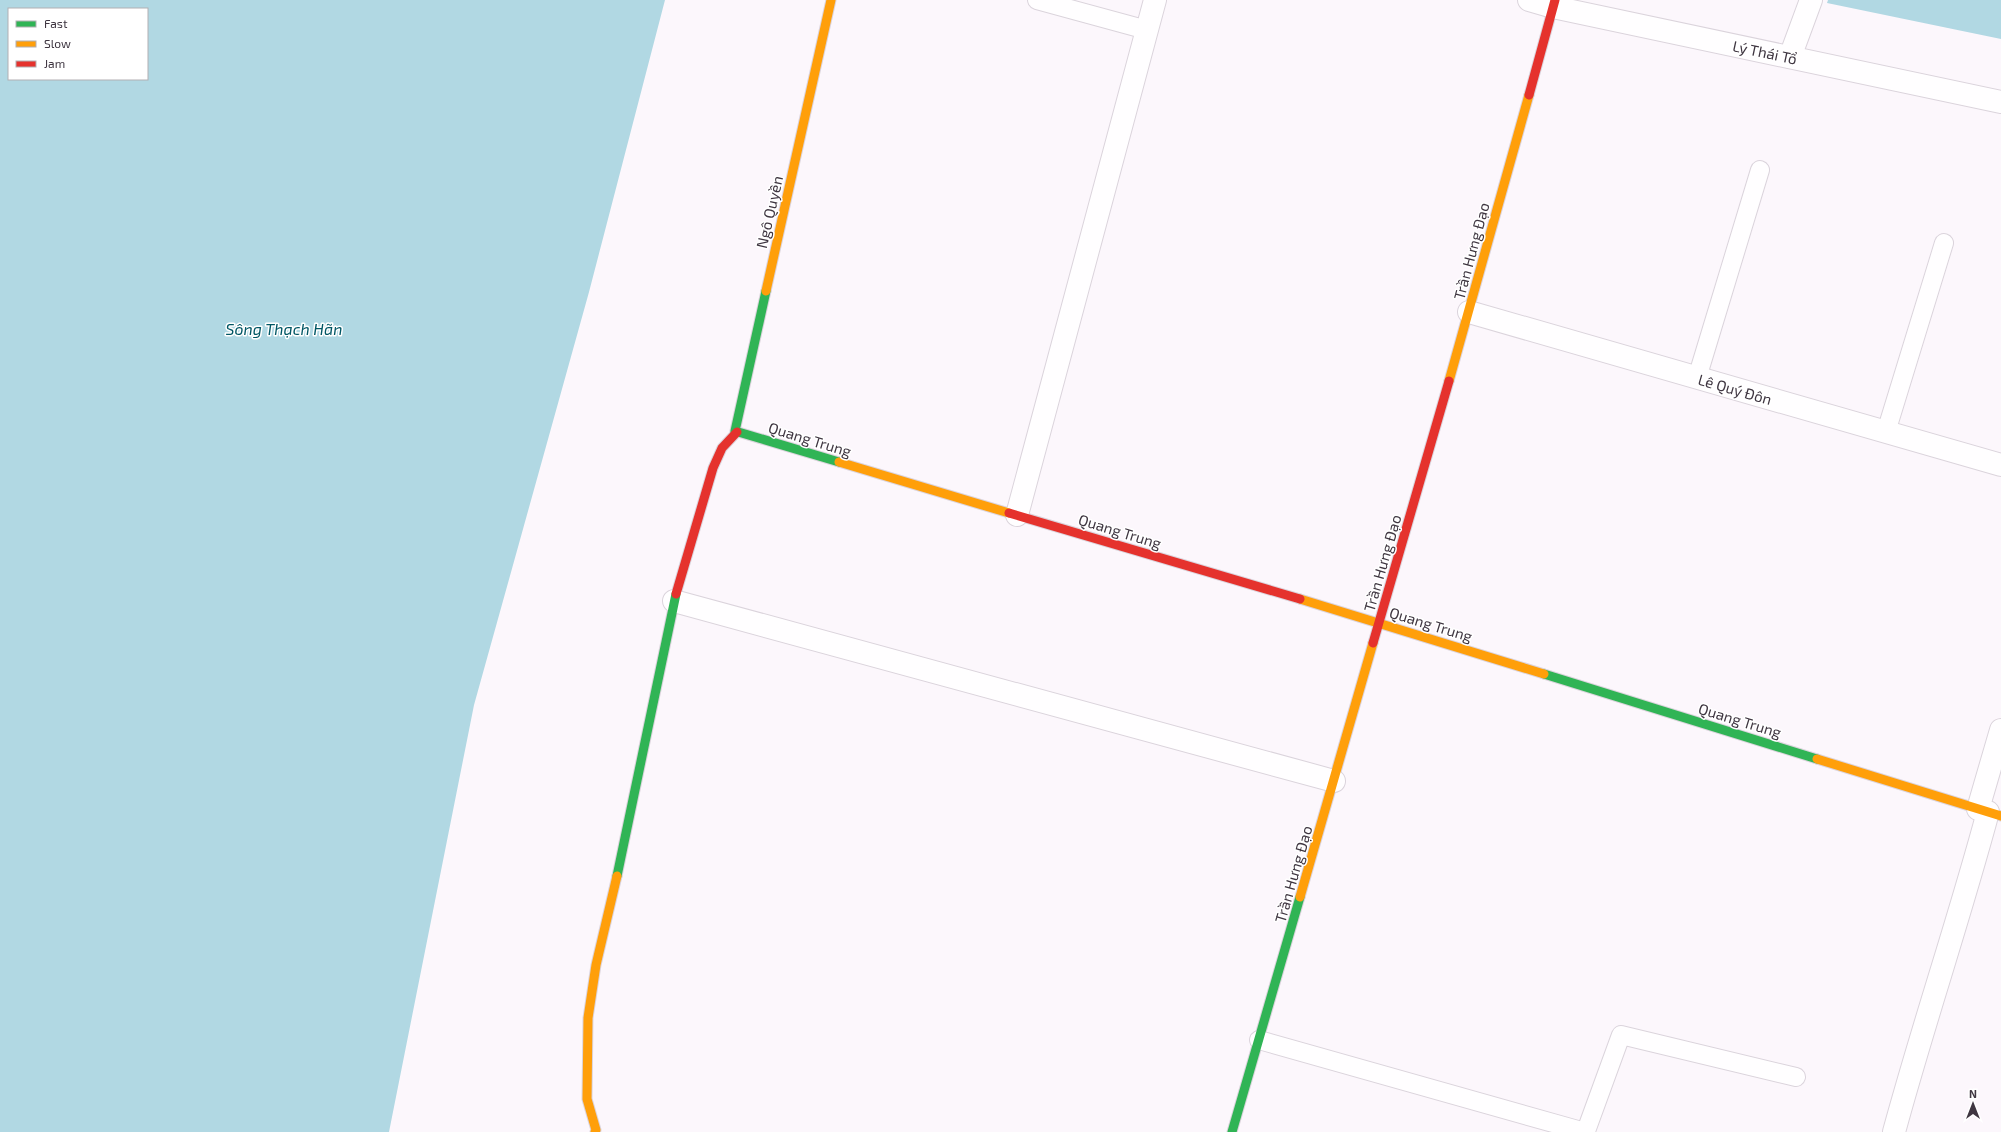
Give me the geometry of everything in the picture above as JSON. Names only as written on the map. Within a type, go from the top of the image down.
[{"type":"street","name":"Ngô Quyền","points":[[736,431],[831,0]]},
{"type":"street","points":[[1017,515],[1155,0]]},
{"type":"street","name":"Lý Thái Tổ","points":[[1529,0],[1554,4],[1790,57],[2001,102]]},
{"type":"street","points":[[1790,57],[1811,0]]},
{"type":"street","name":"Trần Hưng Đạo","points":[[1232,1132],[1469,312],[1554,4]]},
{"type":"street","name":"Lê Quý Đôn","points":[[1469,312],[2001,465]]},
{"type":"street","name":"Quang Trung","points":[[736,431],[1380,623],[1989,813]]},
{"type":"street","points":[[597,1131],[587,1098],[588,1018],[596,965],[625,844],[674,601],[713,468],[722,448],[736,431]]},
{"type":"street","points":[[674,601],[1334,781]]},
{"type":"street","points":[[1894,1132],[1912,1063],[1989,813],[2001,730]]},
{"type":"lane","points":[[1037,0],[1147,30]]},
{"type":"lane","points":[[1697,378],[1760,170]]},
{"type":"lane","points":[[1886,432],[1944,243]]},
{"type":"lane","points":[[1259,1040],[1586,1131],[1621,1035],[1796,1077]]},
{"type":"water","name":"Sông Thạch Hãn","points":[[0,0],[665,0],[589,292],[474,705],[389,1132],[0,1132]]},
{"type":"water","points":[[1828,0],[2001,0],[2001,39],[1827,3]]},
{"type":"traffic: fast","points":[[766,291],[735,431],[839,462]]},
{"type":"traffic: fast","points":[[617,876],[676,594]]},
{"type":"traffic: fast","points":[[1544,674],[1817,759]]},
{"type":"traffic: fast","points":[[1232,1132],[1300,897]]},
{"type":"traffic: slow","points":[[766,291],[831,0]]},
{"type":"traffic: slow","points":[[1449,381],[1529,95]]},
{"type":"traffic: slow","points":[[839,462],[1009,513]]},
{"type":"traffic: slow","points":[[1300,599],[1544,674]]},
{"type":"traffic: slow","points":[[1300,897],[1373,643]]},
{"type":"traffic: slow","points":[[1817,759],[2001,816]]},
{"type":"traffic: slow","points":[[595,1132],[596,1130],[587,1099],[588,1018],[596,965],[617,876]]},
{"type":"traffic: jam","points":[[1529,95],[1555,0]]},
{"type":"traffic: jam","points":[[1373,643],[1449,381]]},
{"type":"traffic: jam","points":[[676,594],[713,468],[722,448],[737,432]]},
{"type":"traffic: jam","points":[[1009,513],[1300,599]]}]
